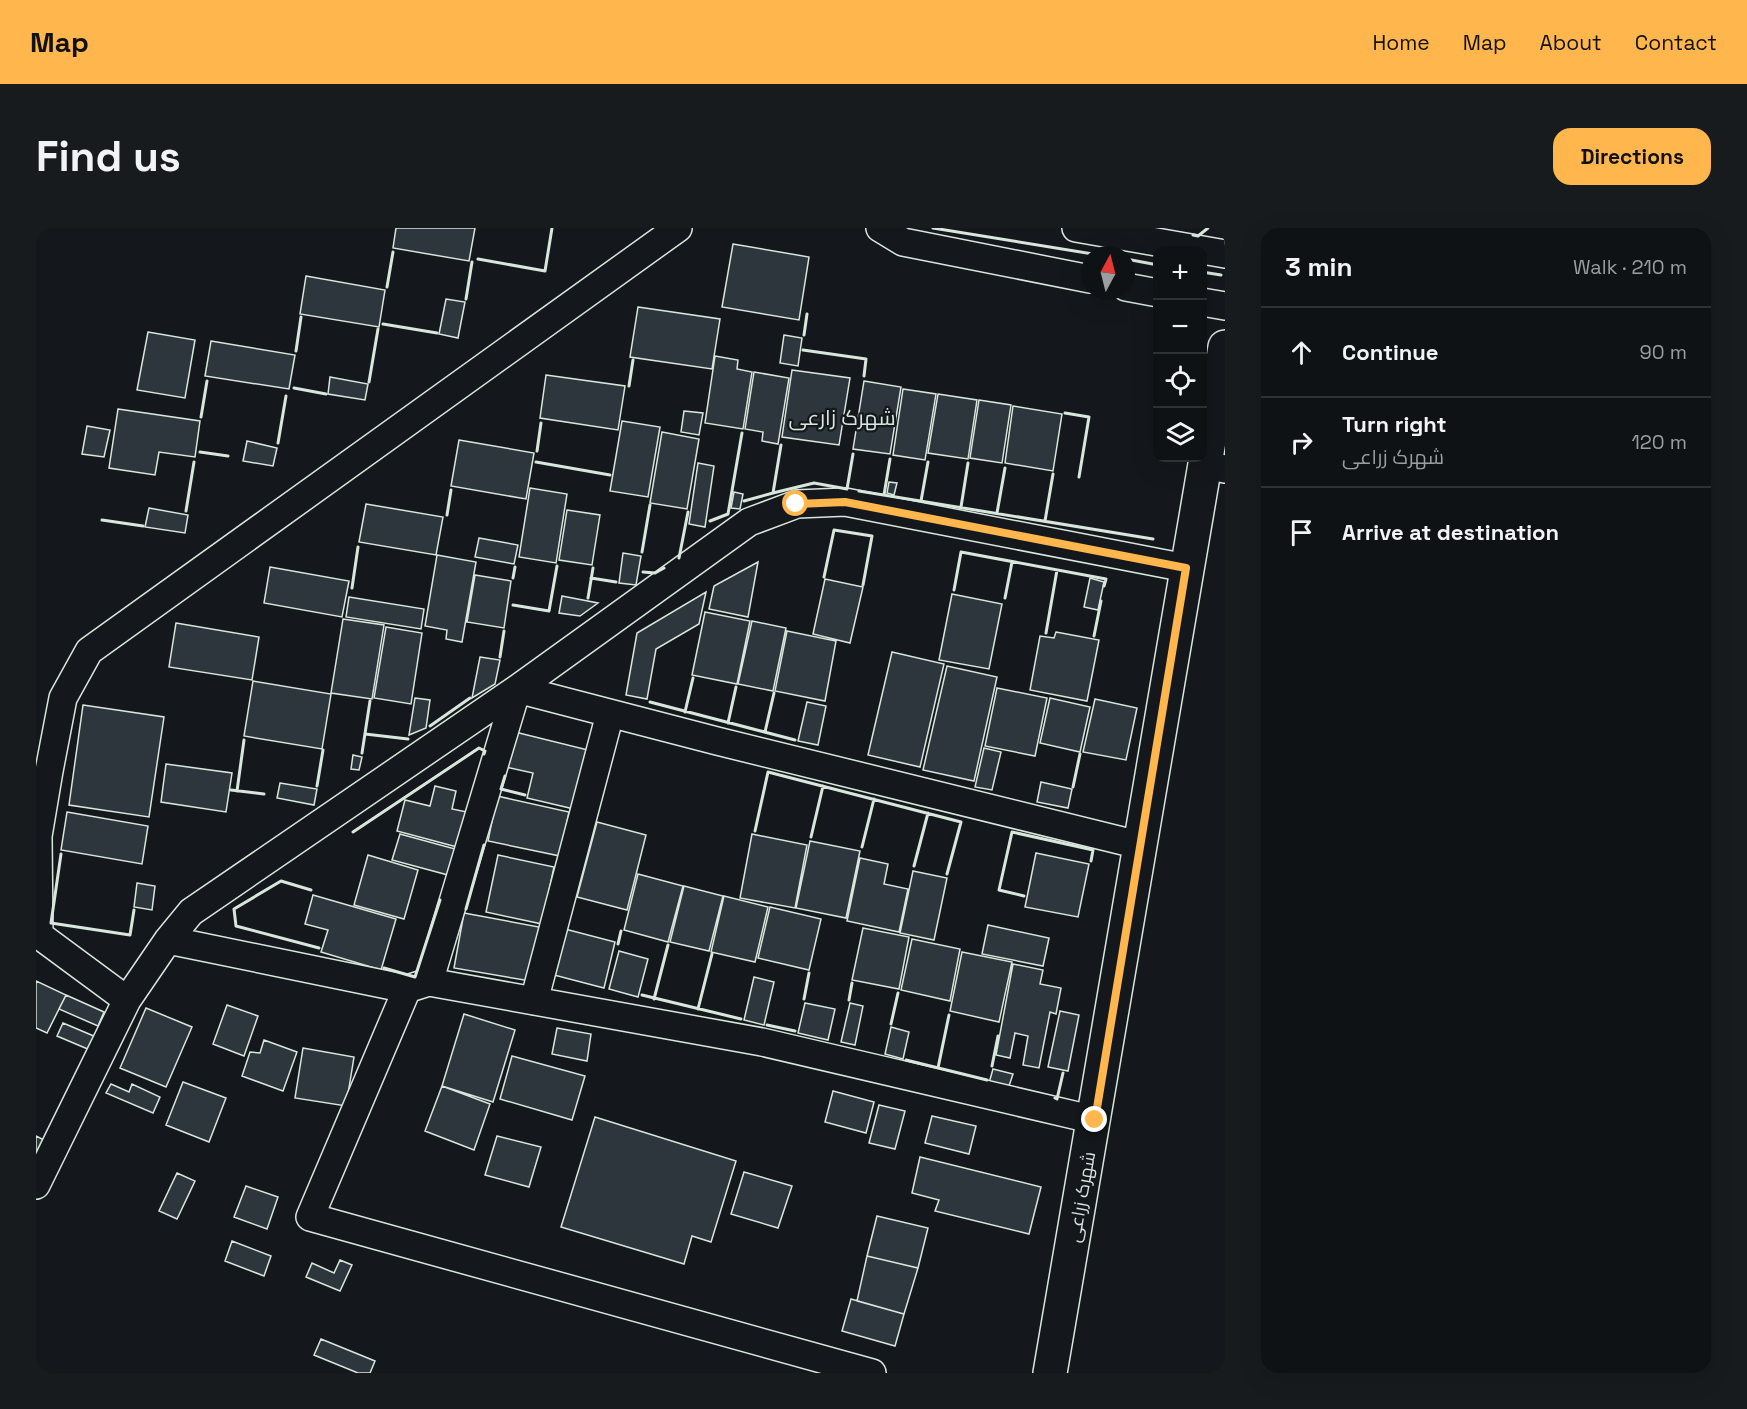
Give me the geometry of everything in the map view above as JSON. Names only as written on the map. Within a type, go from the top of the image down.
[{"type":"street","points":[[128,1000],[39,935],[38,836],[49,771],[63,698],[89,651],[678,228]]},
{"type":"street","points":[[880,228],[903,242],[1081,277]]},
{"type":"street","points":[[1076,228],[1225,254]]},
{"type":"street","points":[[1135,288],[1153,292]]},
{"type":"street","points":[[1207,303],[1225,306]]},
{"type":"street","name":"شهرک زراعی","points":[[1050,1373],[1095,1120],[1186,568],[1215,467],[1225,347]]},
{"type":"street","points":[[36,1185],[128,1000],[168,940],[191,912],[517,689],[749,522],[796,504],[845,502],[1186,568]]},
{"type":"street","points":[[517,689],[1139,845]]},
{"type":"street","points":[[517,689],[418,986],[310,1217],[872,1373]]},
{"type":"street","points":[[534,1001],[610,714]]},
{"type":"street","points":[[168,940],[418,986],[534,1001],[762,1042],[1095,1120]]},
{"type":"building","points":[[396,228],[475,228],[469,261],[393,248]]},
{"type":"building","points":[[733,244],[809,257],[799,320],[722,307]]},
{"type":"building","points":[[306,276],[385,290],[379,327],[300,314]]},
{"type":"building","points":[[446,299],[465,302],[458,338],[439,334]]},
{"type":"building","points":[[638,307],[720,319],[712,369],[630,357]]},
{"type":"building","points":[[148,332],[195,340],[185,398],[137,390]]},
{"type":"building","points":[[784,335],[802,338],[798,366],[780,363]]},
{"type":"building","points":[[211,341],[295,355],[289,389],[205,376]]},
{"type":"building","points":[[715,356],[738,360],[737,369],[752,372],[743,429],[705,423]]},
{"type":"building","points":[[792,370],[850,378],[839,445],[782,437]]},
{"type":"building","points":[[754,372],[789,378],[778,444],[762,441],[763,432],[745,429]]},
{"type":"building","points":[[546,375],[625,386],[618,430],[540,418]]},
{"type":"building","points":[[330,377],[368,384],[365,400],[328,394]]},
{"type":"building","points":[[864,381],[901,387],[890,454],[853,449]]},
{"type":"building","points":[[903,389],[936,394],[925,460],[893,455]]},
{"type":"building","points":[[938,394],[977,400],[968,459],[928,453]]},
{"type":"building","points":[[979,400],[1011,405],[1002,463],[970,458]]},
{"type":"building","points":[[1013,406],[1062,414],[1053,471],[1005,463]]},
{"type":"building","points":[[118,409],[200,421],[195,457],[159,452],[155,475],[109,468]]},
{"type":"building","points":[[684,411],[703,413],[699,435],[681,432]]},
{"type":"building","points":[[622,421],[660,427],[648,497],[610,491]]},
{"type":"building","points":[[87,426],[110,430],[104,457],[82,454]]},
{"type":"building","points":[[662,432],[699,439],[687,509],[650,503]]},
{"type":"building","points":[[459,440],[534,453],[526,499],[451,486]]},
{"type":"building","points":[[247,441],[277,448],[273,466],[243,461]]},
{"type":"building","points":[[698,463],[714,466],[705,527],[689,524]]},
{"type":"building","points":[[889,482],[897,483],[894,495],[887,493]]},
{"type":"building","points":[[530,488],[567,494],[556,563],[519,557]]},
{"type":"building","points":[[734,492],[743,494],[740,509],[731,508]]},
{"type":"building","points":[[366,504],[443,517],[436,555],[359,542]]},
{"type":"building","points":[[149,508],[188,515],[185,533],[145,527]]},
{"type":"building","points":[[567,510],[600,515],[592,565],[559,560]]},
{"type":"building","points":[[479,538],[518,545],[514,564],[475,557]]},
{"type":"building","points":[[623,553],[641,556],[636,585],[619,583]]},
{"type":"building","points":[[437,555],[476,562],[462,642],[446,639],[447,630],[425,626]]},
{"type":"building","points":[[758,562],[748,617],[709,609],[714,586]]},
{"type":"building","points":[[270,567],[349,581],[342,617],[264,603]]},
{"type":"building","points":[[475,575],[511,581],[504,628],[467,622]]},
{"type":"building","points":[[1090,578],[1104,582],[1098,610],[1084,607]]},
{"type":"building","points":[[825,579],[863,587],[850,643],[813,634]]},
{"type":"building","points":[[706,592],[699,624],[656,649],[647,699],[626,695],[637,633]]},
{"type":"building","points":[[952,594],[1002,604],[989,669],[939,660]]},
{"type":"building","points":[[562,596],[598,603],[580,616],[559,613]]},
{"type":"building","points":[[349,597],[424,609],[421,629],[346,617]]},
{"type":"building","points":[[705,612],[750,621],[737,684],[692,675]]},
{"type":"building","points":[[343,619],[384,625],[372,699],[331,693]]},
{"type":"building","points":[[752,621],[786,628],[773,691],[738,684]]},
{"type":"building","points":[[176,623],[259,637],[252,680],[169,667]]},
{"type":"building","points":[[386,627],[422,633],[411,704],[374,698]]},
{"type":"building","points":[[787,631],[836,641],[825,701],[775,691]]},
{"type":"building","points":[[1056,632],[1099,640],[1087,701],[1030,690],[1040,636],[1054,638]]},
{"type":"building","points":[[892,652],[944,664],[920,767],[868,755]]},
{"type":"building","points":[[480,657],[500,660],[495,684],[472,698]]},
{"type":"building","points":[[947,666],[997,677],[974,781],[923,770]]},
{"type":"building","points":[[253,681],[331,694],[322,749],[244,736]]},
{"type":"building","points":[[997,688],[1047,698],[1035,756],[985,746]]},
{"type":"building","points":[[415,698],[430,700],[426,728],[409,735]]},
{"type":"building","points":[[1050,698],[1090,707],[1080,752],[1040,743]]},
{"type":"building","points":[[1095,699],[1137,708],[1126,760],[1083,752]]},
{"type":"building","points":[[807,702],[826,706],[818,745],[798,741]]},
{"type":"building","points":[[83,705],[164,717],[149,817],[69,805]]},
{"type":"building","points":[[515,732],[588,750],[574,809],[527,798],[533,773],[506,767]]},
{"type":"building","points":[[984,748],[1001,752],[992,790],[975,787]]},
{"type":"building","points":[[353,755],[362,757],[359,770],[351,769]]},
{"type":"building","points":[[166,764],[232,773],[226,812],[161,802]]},
{"type":"building","points":[[1041,782],[1072,789],[1068,808],[1037,802]]},
{"type":"building","points":[[280,783],[317,789],[314,805],[277,798]]},
{"type":"building","points":[[435,786],[456,791],[452,809],[467,812],[457,847],[397,831],[405,800],[430,806]]},
{"type":"building","points":[[497,796],[569,812],[560,856],[488,841]]},
{"type":"building","points":[[67,812],[148,826],[142,864],[61,850]]},
{"type":"building","points":[[597,822],[646,835],[627,910],[577,897]]},
{"type":"building","points":[[400,834],[455,849],[448,875],[392,860]]},
{"type":"building","points":[[752,834],[807,845],[795,908],[740,898]]},
{"type":"building","points":[[810,841],[860,851],[846,918],[796,908]]},
{"type":"building","points":[[1036,853],[1089,864],[1078,917],[1025,907]]},
{"type":"building","points":[[368,855],[418,870],[404,919],[354,905]]},
{"type":"building","points":[[498,855],[554,867],[542,924],[486,912]]},
{"type":"building","points":[[860,858],[888,864],[884,884],[908,889],[899,932],[847,921]]},
{"type":"building","points":[[913,871],[947,878],[934,940],[900,933]]},
{"type":"building","points":[[638,874],[683,886],[668,942],[624,930]]},
{"type":"building","points":[[137,883],[155,886],[152,910],[134,907]]},
{"type":"building","points":[[684,886],[723,896],[709,951],[670,942]]},
{"type":"building","points":[[313,895],[396,919],[381,970],[321,952],[328,930],[305,924]]},
{"type":"building","points":[[724,896],[768,907],[755,962],[711,952]]},
{"type":"building","points":[[770,907],[821,919],[809,970],[758,958]]},
{"type":"building","points":[[464,913],[539,927],[530,981],[454,968]]},
{"type":"building","points":[[988,925],[1049,938],[1043,966],[982,954]]},
{"type":"building","points":[[863,928],[909,937],[899,989],[852,980]]},
{"type":"building","points":[[565,929],[615,942],[604,988],[554,975]]},
{"type":"building","points":[[912,939],[960,949],[950,1001],[901,990]]},
{"type":"building","points":[[619,951],[648,959],[638,997],[609,989]]},
{"type":"building","points":[[962,952],[1012,962],[999,1022],[950,1011]]},
{"type":"building","points":[[1013,964],[1043,970],[1040,984],[1061,988],[1056,1014],[1050,1012],[1039,1068],[1023,1065],[1028,1036],[1015,1033],[1010,1058],[996,1055]]},
{"type":"building","points":[[754,977],[774,982],[764,1025],[744,1020]]},
{"type":"building","points":[[36,981],[66,995],[47,1033],[36,1028]]},
{"type":"building","points":[[66,995],[104,1012],[98,1026],[59,1009]]},
{"type":"building","points":[[805,1003],[835,1009],[828,1040],[798,1033]]},
{"type":"building","points":[[850,1003],[863,1006],[855,1045],[841,1042]]},
{"type":"building","points":[[227,1005],[258,1016],[244,1056],[213,1044]]},
{"type":"building","points":[[146,1008],[192,1027],[166,1087],[120,1068]]},
{"type":"building","points":[[1060,1011],[1079,1015],[1068,1071],[1048,1067]]},
{"type":"building","points":[[464,1014],[515,1030],[493,1102],[442,1086]]},
{"type":"building","points":[[63,1023],[96,1037],[90,1050],[57,1036]]},
{"type":"building","points":[[891,1027],[909,1032],[903,1059],[885,1054]]},
{"type":"building","points":[[557,1028],[591,1034],[587,1061],[552,1054]]},
{"type":"building","points":[[264,1040],[297,1052],[283,1091],[242,1076],[250,1052],[260,1053]]},
{"type":"building","points":[[303,1048],[354,1057],[346,1106],[295,1098]]},
{"type":"building","points":[[512,1056],[585,1076],[572,1120],[500,1099]]},
{"type":"building","points":[[993,1069],[1013,1074],[1008,1089],[989,1083]]},
{"type":"building","points":[[183,1082],[226,1098],[209,1142],[166,1125]]},
{"type":"building","points":[[111,1084],[129,1092],[132,1084],[160,1097],[153,1113],[106,1093]]},
{"type":"building","points":[[442,1086],[490,1104],[474,1150],[425,1131]]},
{"type":"building","points":[[833,1091],[874,1102],[866,1133],[825,1122]]},
{"type":"building","points":[[879,1105],[905,1111],[895,1149],[869,1143]]},
{"type":"building","points":[[932,1116],[976,1126],[969,1154],[925,1143]]},
{"type":"building","points":[[595,1117],[736,1161],[711,1242],[692,1236],[684,1264],[561,1227]]},
{"type":"building","points":[[36,1136],[44,1140],[36,1157]]},
{"type":"building","points":[[497,1136],[541,1147],[529,1187],[485,1175]]},
{"type":"building","points":[[920,1157],[1041,1187],[1029,1234],[935,1211],[939,1200],[912,1193]]},
{"type":"building","points":[[744,1172],[792,1186],[778,1228],[731,1214]]},
{"type":"building","points":[[177,1173],[195,1181],[177,1219],[159,1211]]},
{"type":"building","points":[[246,1186],[278,1197],[267,1229],[234,1217]]},
{"type":"building","points":[[877,1216],[928,1228],[918,1268],[867,1256]]},
{"type":"building","points":[[232,1241],[271,1256],[264,1276],[225,1261]]},
{"type":"building","points":[[867,1256],[918,1268],[904,1314],[857,1301]]},
{"type":"building","points":[[340,1260],[352,1265],[340,1291],[306,1277],[312,1263],[334,1273]]},
{"type":"building","points":[[851,1299],[904,1314],[895,1346],[842,1331]]},
{"type":"building","points":[[321,1339],[375,1361],[370,1373],[358,1373],[314,1355]]},
{"type":"wall","points":[[478,259],[545,271],[552,228]]},
{"type":"wall","points":[[933,228],[1081,252]]},
{"type":"wall","points":[[1193,235],[1198,236],[1208,228]]},
{"type":"wall","points":[[387,287],[393,252]]},
{"type":"wall","points":[[1135,261],[1153,264]]},
{"type":"wall","points":[[466,299],[472,262]]},
{"type":"wall","points":[[1207,273],[1221,275]]},
{"type":"wall","points":[[804,335],[807,314]]},
{"type":"wall","points":[[296,351],[301,317]]},
{"type":"wall","points":[[383,324],[437,333]]},
{"type":"wall","points":[[369,382],[378,329]]},
{"type":"wall","points":[[803,350],[866,359],[864,376]]},
{"type":"wall","points":[[629,386],[633,360]]},
{"type":"wall","points":[[201,417],[207,381]]},
{"type":"wall","points":[[294,388],[326,394]]},
{"type":"wall","points":[[278,443],[286,396]]},
{"type":"wall","points":[[1065,413],[1089,417],[1079,477]]},
{"type":"wall","points":[[537,451],[541,423]]},
{"type":"wall","points":[[710,521],[728,514],[742,433]]},
{"type":"wall","points":[[744,501],[773,493],[781,445]]},
{"type":"wall","points":[[200,452],[228,456]]},
{"type":"wall","points":[[773,493],[814,483],[847,489],[853,454]]},
{"type":"wall","points":[[884,495],[890,459]]},
{"type":"wall","points":[[186,511],[194,462]]},
{"type":"wall","points":[[536,462],[610,475]]},
{"type":"wall","points":[[921,501],[928,462]]},
{"type":"wall","points":[[961,507],[968,463]]},
{"type":"wall","points":[[997,513],[1005,468]]},
{"type":"wall","points":[[1045,521],[1053,474]]},
{"type":"wall","points":[[447,515],[451,490]]},
{"type":"wall","points":[[859,491],[1153,539]]},
{"type":"wall","points":[[642,552],[650,505]]},
{"type":"wall","points":[[679,558],[688,512]]},
{"type":"wall","points":[[102,520],[143,526]]},
{"type":"wall","points":[[824,577],[834,530],[872,536],[863,585]]},
{"type":"wall","points":[[352,588],[358,547]]},
{"type":"wall","points":[[954,590],[961,552],[1106,579],[1104,586]]},
{"type":"wall","points":[[1005,598],[1012,562]]},
{"type":"wall","points":[[513,605],[549,611],[557,566]]},
{"type":"wall","points":[[513,578],[515,567]]},
{"type":"wall","points":[[588,598],[593,568]]},
{"type":"wall","points":[[643,572],[655,573],[664,568]]},
{"type":"wall","points":[[1046,633],[1057,570]]},
{"type":"wall","points":[[591,578],[616,582]]},
{"type":"wall","points":[[1094,636],[1101,601]]},
{"type":"wall","points":[[500,657],[504,631]]},
{"type":"wall","points":[[685,712],[693,678]]},
{"type":"wall","points":[[728,723],[736,687]]},
{"type":"wall","points":[[765,732],[774,693]]},
{"type":"wall","points":[[430,726],[470,698]]},
{"type":"wall","points":[[362,753],[370,701]]},
{"type":"wall","points":[[650,702],[795,740]]},
{"type":"wall","points":[[365,734],[408,739]]},
{"type":"wall","points":[[237,791],[244,740]]},
{"type":"wall","points":[[353,832],[479,748],[485,751],[484,754]]},
{"type":"wall","points":[[317,786],[323,750]]},
{"type":"wall","points":[[1073,787],[1080,754]]},
{"type":"wall","points":[[755,831],[768,772],[961,822],[947,874]]},
{"type":"wall","points":[[505,776],[501,789],[525,795]]},
{"type":"wall","points":[[811,837],[823,786]]},
{"type":"wall","points":[[231,790],[264,794]]},
{"type":"wall","points":[[862,847],[874,799]]},
{"type":"wall","points":[[914,866],[928,813]]},
{"type":"wall","points":[[1024,896],[999,890],[1012,832],[1093,850],[1091,861]]},
{"type":"wall","points":[[466,909],[484,845]]},
{"type":"wall","points":[[61,854],[51,923],[130,935],[134,910]]},
{"type":"wall","points":[[311,890],[281,881],[234,909],[236,926],[319,948]]},
{"type":"wall","points":[[384,968],[415,977],[440,900]]},
{"type":"wall","points":[[618,944],[621,931]]},
{"type":"wall","points":[[654,999],[668,945]]},
{"type":"wall","points":[[698,1009],[712,954]]},
{"type":"wall","points":[[804,999],[809,973]]},
{"type":"wall","points":[[849,1000],[852,983]]},
{"type":"wall","points":[[891,1024],[898,993]]},
{"type":"wall","points":[[642,995],[741,1019]]},
{"type":"wall","points":[[938,1068],[949,1015]]},
{"type":"wall","points":[[767,1025],[795,1031]]},
{"type":"wall","points":[[992,1066],[998,1036]]},
{"type":"wall","points":[[906,1060],[987,1080]]},
{"type":"wall","points":[[1055,1098],[1057,1099],[1063,1073]]},
{"type":"district","name":"شهرک زارعی","points":[[842,417]]},
{"type":"route","points":[[796,504],[845,502],[1186,568],[1095,1120]]}]
